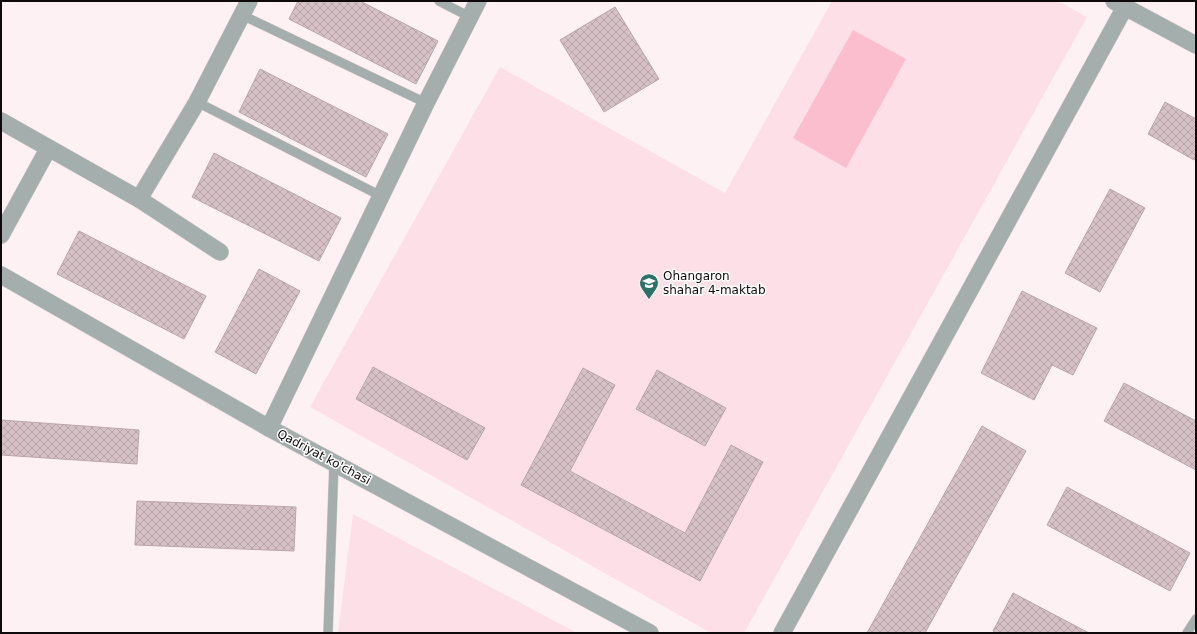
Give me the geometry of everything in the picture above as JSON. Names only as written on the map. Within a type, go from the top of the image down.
[{"type":"street","points":[[269,428],[426,103],[478,1]]},
{"type":"street","points":[[782,633],[1119,4],[1196,45]]},
{"type":"street","points":[[139,199],[197,102],[245,8]]},
{"type":"street","points":[[1,121],[48,149],[139,199],[220,252]]},
{"type":"street","points":[[1,235],[48,149]]},
{"type":"street","name":"Qadriyat ko'chasi","points":[[1,275],[269,428],[650,633]]},
{"type":"lane","points":[[439,1],[470,17]]},
{"type":"lane","points":[[245,8],[426,103]]},
{"type":"lane","points":[[197,102],[381,196]]},
{"type":"lane","points":[[328,633],[334,462]]},
{"type":"lane","points":[[1187,633],[1196,619]]},
{"type":"shaded area","name":"Ohangaron shahar 4-maktab","points":[[832,1],[1058,1],[1087,17],[744,633],[711,633],[310,407],[500,67],[725,193]]},
{"type":"shaded area","points":[[853,30],[906,59],[846,168],[793,138]]},
{"type":"shaded area","points":[[353,514],[577,633],[338,633]]},
{"type":"building","points":[[298,1],[360,1],[438,41],[416,84],[289,19]]},
{"type":"building","points":[[615,7],[659,79],[604,112],[560,40]]},
{"type":"building","points":[[260,69],[388,134],[366,177],[239,112]]},
{"type":"building","points":[[1165,102],[1196,119],[1196,157],[1194,160],[1148,134]]},
{"type":"building","points":[[214,153],[341,218],[319,261],[192,197]]},
{"type":"building","points":[[1110,189],[1145,208],[1100,292],[1065,273]]},
{"type":"building","points":[[79,231],[206,296],[184,339],[57,274]]},
{"type":"building","points":[[259,269],[300,291],[256,374],[215,352]]},
{"type":"building","points":[[1022,291],[1097,328],[1073,375],[1052,365],[1034,400],[981,373]]},
{"type":"building","points":[[373,367],[485,428],[467,460],[356,399]]},
{"type":"building","points":[[583,368],[615,385],[570,471],[685,533],[731,445],[763,462],[700,581],[521,485]]},
{"type":"building","points":[[657,370],[726,408],[705,446],[636,409]]},
{"type":"building","points":[[1124,383],[1196,421],[1196,470],[1104,421]]},
{"type":"building","points":[[1,420],[139,430],[137,464],[1,455]]},
{"type":"building","points":[[982,426],[1026,451],[925,633],[867,633]]},
{"type":"building","points":[[1067,487],[1190,553],[1170,591],[1047,525]]},
{"type":"building","points":[[137,501],[296,507],[294,551],[135,545]]},
{"type":"building","points":[[1013,593],[1089,633],[996,633],[993,631]]},
{"type":"place","name":"Ohangaron shahar 4-maktab","points":[[649,300]]}]
